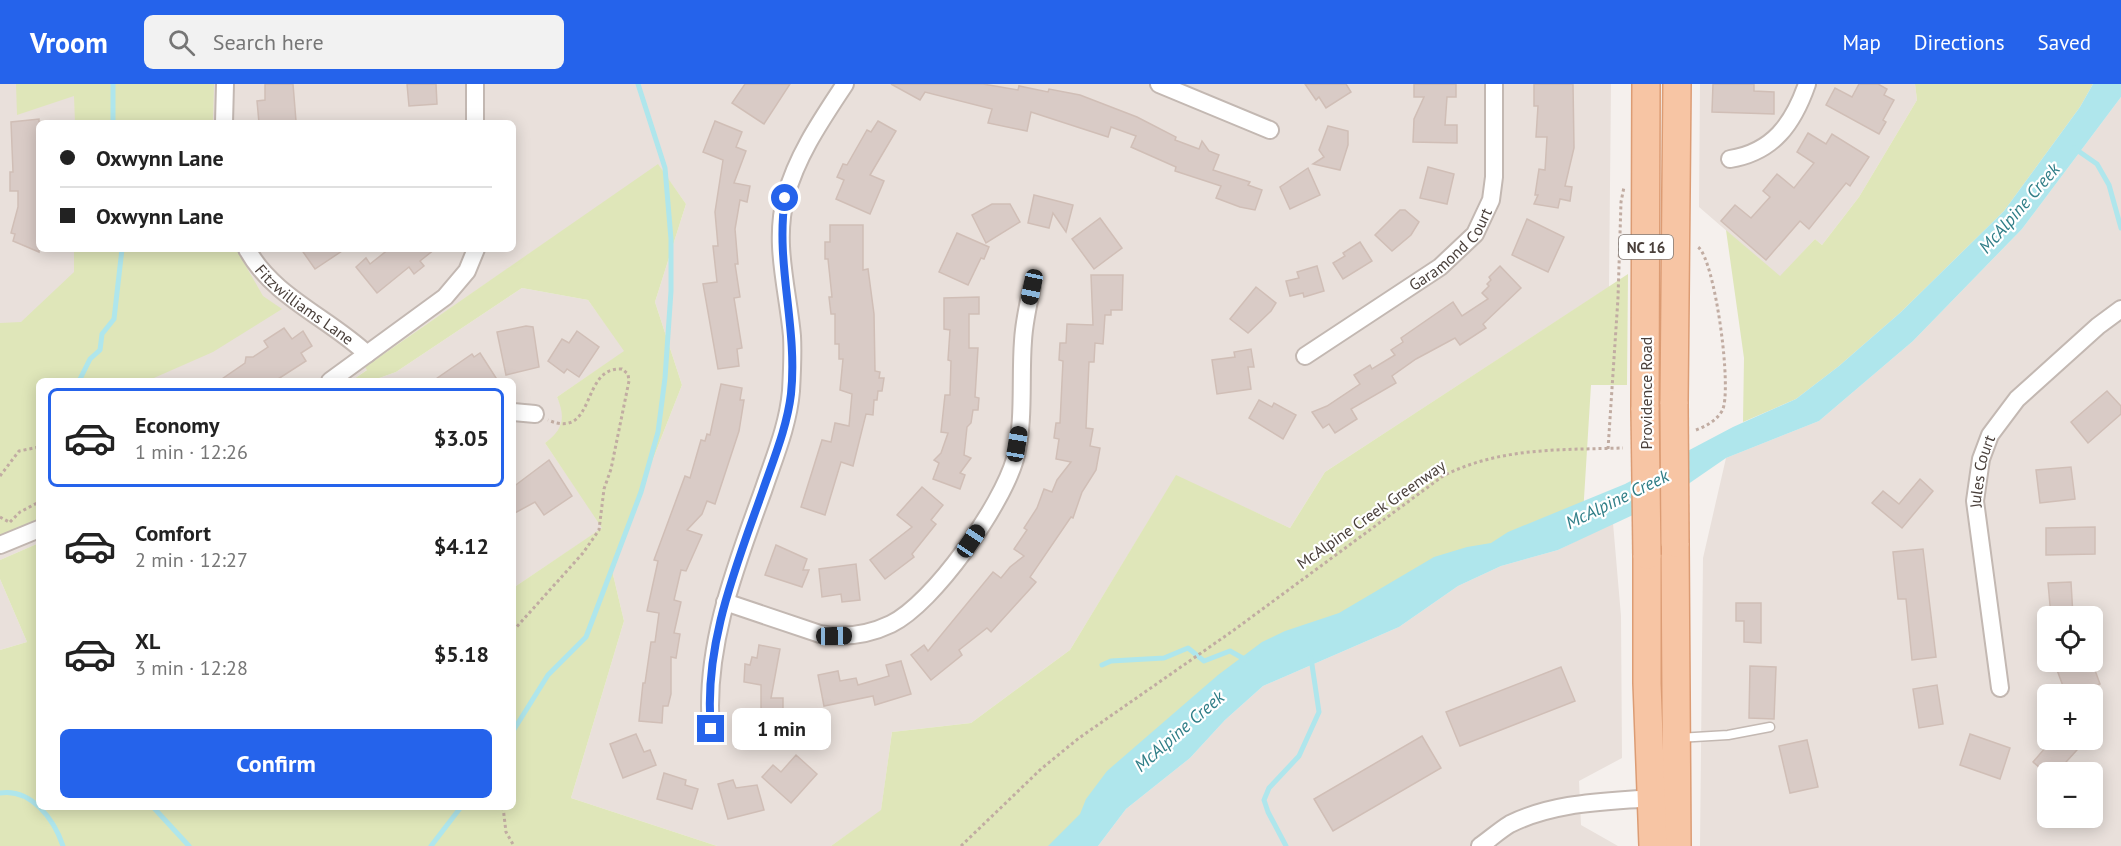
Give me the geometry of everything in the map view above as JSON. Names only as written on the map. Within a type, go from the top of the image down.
[{"type":"main road","name":"Providence Road","points":[[1647,84],[1645,410],[1647,683],[1653,846]]},
{"type":"main road","name":"Providence Road","points":[[1677,84],[1674,404],[1677,846]]},
{"type":"street","points":[[224,120],[225,84]]},
{"type":"street","points":[[475,84],[475,120]]},
{"type":"street","points":[[711,729],[708,698],[725,602],[738,558],[784,432],[790,394],[792,335],[781,255],[781,226],[785,198],[800,158],[845,84]]},
{"type":"street","points":[[1159,84],[1270,130]]},
{"type":"street","name":"Garamond Court","points":[[1305,356],[1440,267],[1475,234],[1491,200],[1494,177],[1494,84]]},
{"type":"street","points":[[1730,159],[1748,156],[1763,149],[1779,135],[1795,111],[1807,84]]},
{"type":"street","name":"Fitzwilliams Lane","points":[[249,252],[268,279],[344,333],[367,354]]},
{"type":"street","points":[[334,378],[445,297],[467,271],[475,252]]},
{"type":"street","points":[[725,602],[820,634],[834,636],[871,632],[892,623],[911,610],[971,541],[1005,487],[1015,458],[1019,429],[1023,340],[1032,287]]},
{"type":"street","name":"Jules Court","points":[[2000,688],[1975,501],[1981,459],[1990,435],[2017,399],[2098,326],[2121,309]]},
{"type":"street","points":[[516,412],[535,414]]},
{"type":"street","points":[[0,545],[36,530]]},
{"type":"street","points":[[1480,846],[1510,825],[1546,811],[1589,802],[1651,798]]},
{"type":"lane","points":[[1678,738],[1728,735],[1770,727]]},
{"type":"path","name":"McAlpine Creek Greenway","points":[[960,846],[1041,769],[1071,744],[1120,707],[1188,662],[1443,476],[1475,461],[1529,451],[1608,448],[1618,298],[1621,202],[1627,183]]},
{"type":"path","points":[[516,628],[584,553],[599,530],[604,489],[630,381],[628,374],[622,369],[612,368],[603,374],[583,409],[570,423],[560,425],[535,414]]},
{"type":"path","points":[[0,476],[19,451],[36,448]]},
{"type":"path","points":[[10,522],[27,507],[36,505]]},
{"type":"path","points":[[503,810],[506,832],[514,846]]},
{"type":"shaded area","points":[[0,84],[1611,84],[1609,287],[1325,472],[1290,528],[1176,476],[1070,650],[971,723],[892,732],[881,811],[831,846],[717,846],[571,798],[624,621],[611,566],[682,385],[655,302],[686,204],[658,165],[365,367],[368,369],[355,378],[36,378],[36,544],[0,560]]},
{"type":"shaded area","points":[[1700,84],[1915,84],[1917,100],[1859,197],[1822,245],[1815,239],[1780,277],[1699,207]]},
{"type":"shaded area","points":[[2121,97],[2121,846],[1700,846],[1703,558],[1726,458],[1819,421],[1913,341],[2022,229]]},
{"type":"shaded area","points":[[522,288],[588,300],[625,351],[557,397],[563,410],[562,425],[557,434],[545,443],[603,528],[516,586],[516,378],[379,378],[396,372]]},
{"type":"shaded area","points":[[1613,523],[1621,616],[1622,758],[1579,781],[1581,825],[1618,846],[1098,846],[1126,809],[1190,758],[1225,720],[1263,686],[1399,627],[1458,586],[1501,566],[1558,550]]},
{"type":"shaded area","points":[[0,579],[27,642],[0,650]]},
{"type":"green space","points":[[16,84],[214,84],[213,120],[75,120],[74,96],[17,115]]},
{"type":"green space","points":[[1915,84],[2093,84],[2080,107],[2004,211],[1901,312],[1839,366],[1796,399],[1743,422],[1744,358],[1726,230],[1780,276],[1815,239],[1822,245],[1859,197],[1917,100]]},
{"type":"green space","points":[[658,164],[686,204],[655,302],[682,385],[611,566],[624,621],[571,798],[717,846],[0,846],[0,650],[27,642],[0,579],[0,560],[36,544],[36,810],[516,810],[516,586],[602,528],[545,443],[556,433],[561,423],[562,417],[557,397],[624,351],[588,300],[522,288],[396,372],[379,378],[355,378],[367,370],[365,367]]},
{"type":"green space","points":[[74,252],[238,252],[263,296],[282,309],[213,352],[154,378],[36,378],[36,521],[0,537],[0,323],[21,322],[74,272]]},
{"type":"green space","points":[[1628,274],[1627,385],[1591,385],[1583,515],[1256,662],[1070,846],[831,846],[881,810],[892,732],[971,723],[1070,650],[1176,475],[1290,528],[1325,472]]},
{"type":"water","name":"McAlpine Creek","points":[[2093,84],[2121,84],[2121,97],[2022,229],[1913,341],[1819,421],[1726,458],[1665,500],[1558,550],[1501,566],[1458,586],[1399,627],[1263,686],[1225,720],[1190,758],[1126,809],[1098,846],[1048,846],[1080,814],[1086,799],[1107,771],[1218,675],[1262,642],[1285,631],[1339,613],[1434,557],[1467,547],[1491,543],[1508,532],[1625,484],[1733,427],[1796,399],[1839,366],[1901,312],[2004,211],[2080,107]]},
{"type":"building","points":[[265,84],[293,84],[296,120],[259,120],[257,101],[265,100]]},
{"type":"building","points":[[407,84],[436,84],[437,104],[409,106]]},
{"type":"building","points":[[745,84],[790,84],[764,124],[732,103]]},
{"type":"building","points":[[891,84],[983,84],[1018,90],[1019,86],[1080,95],[1137,117],[1176,137],[1175,140],[1199,149],[1202,141],[1209,151],[1219,155],[1213,170],[1250,182],[1248,185],[1262,190],[1255,210],[1240,207],[1216,198],[1221,186],[1175,171],[1176,167],[1131,147],[1136,136],[1111,127],[1108,137],[1031,112],[1027,131],[988,123],[992,109],[925,92],[920,100]]},
{"type":"building","points":[[1305,84],[1346,84],[1351,92],[1326,108],[1319,97],[1316,100]]},
{"type":"building","points":[[1414,84],[1456,84],[1456,97],[1447,97],[1445,125],[1457,125],[1457,143],[1413,142],[1414,119],[1424,97],[1414,97]]},
{"type":"building","points":[[1534,84],[1573,84],[1574,148],[1565,186],[1572,187],[1570,201],[1560,199],[1558,208],[1534,204],[1538,195],[1535,195],[1539,169],[1545,170],[1547,137],[1536,137],[1538,106],[1534,106]]},
{"type":"building","points":[[1713,84],[1754,84],[1754,91],[1774,92],[1774,114],[1712,112]]},
{"type":"building","points":[[1859,84],[1878,84],[1887,89],[1884,95],[1894,100],[1883,120],[1886,122],[1879,134],[1826,105],[1835,88],[1852,97]]},
{"type":"building","points":[[39,119],[36,120],[36,251],[13,241],[15,234],[11,233],[18,207],[18,191],[10,191],[10,172],[13,172],[11,122]]},
{"type":"building","points":[[715,121],[742,132],[736,147],[746,151],[734,183],[750,186],[747,202],[740,200],[735,229],[738,264],[735,264],[740,297],[734,298],[742,348],[737,349],[739,366],[718,369],[703,284],[717,282],[713,246],[718,246],[715,212],[723,160],[703,152]]},
{"type":"building","points":[[878,121],[896,131],[870,175],[884,181],[870,214],[836,199],[844,180],[837,177],[843,164],[847,165],[867,130],[871,132]]},
{"type":"building","points":[[1328,126],[1348,131],[1348,145],[1340,170],[1313,164],[1324,157],[1319,150]]},
{"type":"building","points":[[1808,133],[1826,144],[1832,134],[1869,157],[1850,186],[1846,183],[1809,229],[1800,221],[1766,260],[1721,221],[1735,205],[1751,218],[1770,197],[1763,191],[1777,174],[1794,188],[1814,163],[1797,152]]},
{"type":"building","points":[[1428,167],[1454,174],[1447,204],[1420,198]]},
{"type":"building","points":[[1308,168],[1320,195],[1290,209],[1280,187]]},
{"type":"building","points":[[1034,195],[1073,205],[1066,232],[1053,213],[1049,228],[1028,223]]},
{"type":"building","points":[[992,204],[1010,204],[1020,222],[986,243],[972,215]]},
{"type":"building","points":[[1400,210],[1405,210],[1419,222],[1411,235],[1392,251],[1375,235]]},
{"type":"building","points":[[1100,218],[1122,248],[1094,269],[1072,239]]},
{"type":"building","points":[[1527,219],[1564,237],[1548,272],[1512,255]]},
{"type":"building","points":[[830,225],[863,225],[863,270],[868,269],[874,314],[875,371],[880,372],[879,378],[884,378],[882,391],[878,391],[877,400],[874,400],[873,415],[866,414],[853,466],[841,462],[825,515],[801,507],[822,440],[831,442],[835,423],[849,426],[852,394],[840,390],[843,359],[839,359],[839,344],[835,344],[835,314],[831,314],[829,297],[832,297],[828,259],[825,259],[825,242],[830,242]]},
{"type":"building","points":[[957,233],[989,247],[968,285],[939,272]]},
{"type":"building","points":[[1360,242],[1372,261],[1343,279],[1333,263],[1345,256],[1343,253]]},
{"type":"building","points":[[303,252],[340,252],[315,269]]},
{"type":"building","points":[[385,252],[431,252],[420,261],[424,266],[414,274],[409,267],[377,293],[356,267],[366,258],[370,264]]},
{"type":"building","points":[[1317,266],[1324,291],[1304,297],[1303,293],[1290,296],[1286,281],[1299,278],[1297,272]]},
{"type":"building","points":[[1500,266],[1521,288],[1483,324],[1486,328],[1460,345],[1455,338],[1416,359],[1392,376],[1396,383],[1351,409],[1357,419],[1335,433],[1329,424],[1323,428],[1312,412],[1327,406],[1360,384],[1354,375],[1370,365],[1372,369],[1395,355],[1391,350],[1403,342],[1401,338],[1453,302],[1462,316],[1488,299],[1482,293],[1489,286],[1487,284],[1491,280],[1489,277]]},
{"type":"building","points":[[1091,275],[1123,275],[1122,310],[1111,310],[1111,315],[1105,315],[1103,344],[1095,343],[1094,362],[1089,362],[1086,428],[1093,429],[1090,446],[1100,448],[1096,470],[1082,492],[1073,518],[1071,517],[1030,577],[1036,582],[991,632],[987,628],[959,650],[962,655],[931,680],[911,655],[924,645],[928,651],[993,572],[1001,578],[1024,556],[1014,549],[1027,530],[1024,528],[1037,508],[1044,489],[1052,492],[1057,480],[1071,462],[1056,459],[1059,439],[1054,438],[1056,423],[1060,423],[1063,361],[1059,360],[1060,343],[1066,343],[1067,324],[1093,325]]},
{"type":"building","points":[[1256,287],[1276,303],[1271,311],[1248,333],[1230,319]]},
{"type":"building","points":[[979,297],[979,314],[969,314],[969,348],[978,348],[975,397],[979,398],[978,410],[973,410],[971,423],[967,427],[964,455],[971,458],[960,473],[965,475],[960,489],[933,479],[939,463],[934,460],[941,453],[948,433],[941,432],[945,395],[950,395],[951,361],[948,360],[950,330],[944,329],[944,298]]},
{"type":"building","points":[[526,326],[533,327],[539,367],[506,375],[497,332]]},
{"type":"building","points":[[284,328],[292,339],[303,331],[312,346],[301,353],[306,361],[280,378],[223,378],[245,363],[246,357],[253,357],[268,347],[264,341]]},
{"type":"building","points":[[577,331],[599,347],[579,377],[567,369],[564,373],[548,361],[562,339],[569,343]]},
{"type":"building","points":[[1251,349],[1254,367],[1248,367],[1251,389],[1217,394],[1212,360],[1235,357],[1234,352]]},
{"type":"building","points":[[480,353],[496,378],[437,378],[472,354],[474,357]]},
{"type":"building","points":[[721,384],[742,388],[740,400],[744,400],[739,431],[715,504],[707,501],[702,514],[687,530],[702,535],[686,571],[681,570],[674,600],[681,602],[674,633],[680,634],[676,658],[671,657],[671,694],[668,706],[663,706],[662,723],[639,721],[643,683],[645,683],[651,642],[655,642],[659,613],[647,611],[658,561],[654,560],[685,476],[690,478],[701,440],[705,441],[707,434],[710,435]]},
{"type":"building","points":[[2107,391],[2121,406],[2121,414],[2088,443],[2071,422]]},
{"type":"building","points":[[1259,400],[1272,407],[1274,403],[1296,415],[1283,439],[1249,418]]},
{"type":"building","points":[[549,460],[572,496],[544,515],[535,502],[516,512],[516,485]]},
{"type":"building","points":[[2071,467],[2075,499],[2040,503],[2036,470]]},
{"type":"building","points":[[1920,479],[1933,491],[1902,528],[1872,503],[1883,491],[1899,504]]},
{"type":"building","points":[[922,487],[943,505],[931,520],[936,524],[912,554],[914,557],[885,579],[870,560],[912,527],[897,515]]},
{"type":"building","points":[[2095,527],[2095,554],[2046,555],[2046,528]]},
{"type":"building","points":[[776,545],[807,559],[803,570],[809,570],[802,587],[765,575]]},
{"type":"building","points":[[1923,549],[1936,657],[1912,660],[1906,599],[1898,599],[1893,552]]},
{"type":"building","points":[[856,564],[860,600],[842,602],[841,594],[822,597],[819,569]]},
{"type":"building","points":[[2071,582],[2072,606],[2050,606],[2048,583]]},
{"type":"building","points":[[1736,603],[1761,603],[1761,643],[1744,642],[1744,621],[1736,621]]},
{"type":"building","points":[[759,645],[780,649],[771,698],[783,698],[783,735],[756,735],[755,712],[761,712],[761,685],[744,682],[745,664],[750,665],[752,657],[757,658]]},
{"type":"building","points":[[901,661],[911,694],[875,705],[873,696],[824,706],[818,675],[838,671],[840,681],[856,678],[858,685],[889,676],[886,665]]},
{"type":"building","points":[[1750,666],[1776,667],[1774,719],[1749,718]]},
{"type":"building","points":[[1561,667],[1575,701],[1460,746],[1446,712]]},
{"type":"building","points":[[2058,672],[2096,672],[2100,684],[2062,684]]},
{"type":"building","points":[[1937,685],[1943,724],[1919,728],[1913,689]]},
{"type":"building","points":[[636,734],[644,752],[650,750],[656,765],[623,778],[610,744]]},
{"type":"building","points":[[1970,734],[2010,748],[2000,779],[1960,765]]},
{"type":"building","points":[[1422,736],[1441,768],[1333,831],[1314,799]]},
{"type":"building","points":[[1807,740],[1818,787],[1790,793],[1779,746]]},
{"type":"building","points":[[2043,750],[2077,750],[2066,762],[2037,762],[2037,765],[2033,762]]},
{"type":"building","points":[[796,755],[817,774],[791,803],[762,777],[773,765],[781,772]]},
{"type":"building","points":[[664,773],[686,780],[685,785],[698,789],[692,809],[657,799]]},
{"type":"building","points":[[733,780],[736,788],[757,785],[764,810],[728,819],[718,784]]},
{"type":"waterway","points":[[113,84],[113,120]]},
{"type":"waterway","points":[[516,726],[548,675],[586,637],[641,492],[658,432],[665,378],[671,291],[671,239],[665,168],[638,84]]},
{"type":"waterway","points":[[2074,148],[2097,164],[2109,185],[2121,228]]},
{"type":"waterway","points":[[80,378],[90,359],[100,350],[102,334],[114,319],[122,252]]},
{"type":"waterway","points":[[1102,665],[1111,661],[1164,658],[1188,648],[1204,661],[1230,651],[1246,660]]},
{"type":"waterway","points":[[1286,846],[1264,800],[1269,788],[1299,756],[1319,712],[1311,658]]},
{"type":"waterway","points":[[0,793],[22,795],[36,804]]},
{"type":"waterway","points":[[42,810],[54,826],[63,846]]},
{"type":"waterway","points":[[156,810],[189,846]]},
{"type":"waterway","points":[[431,846],[459,810]]},
{"type":"route","points":[[711,729],[708,698],[725,602],[738,558],[784,432],[790,394],[792,335],[781,255],[781,226],[785,198]]}]
